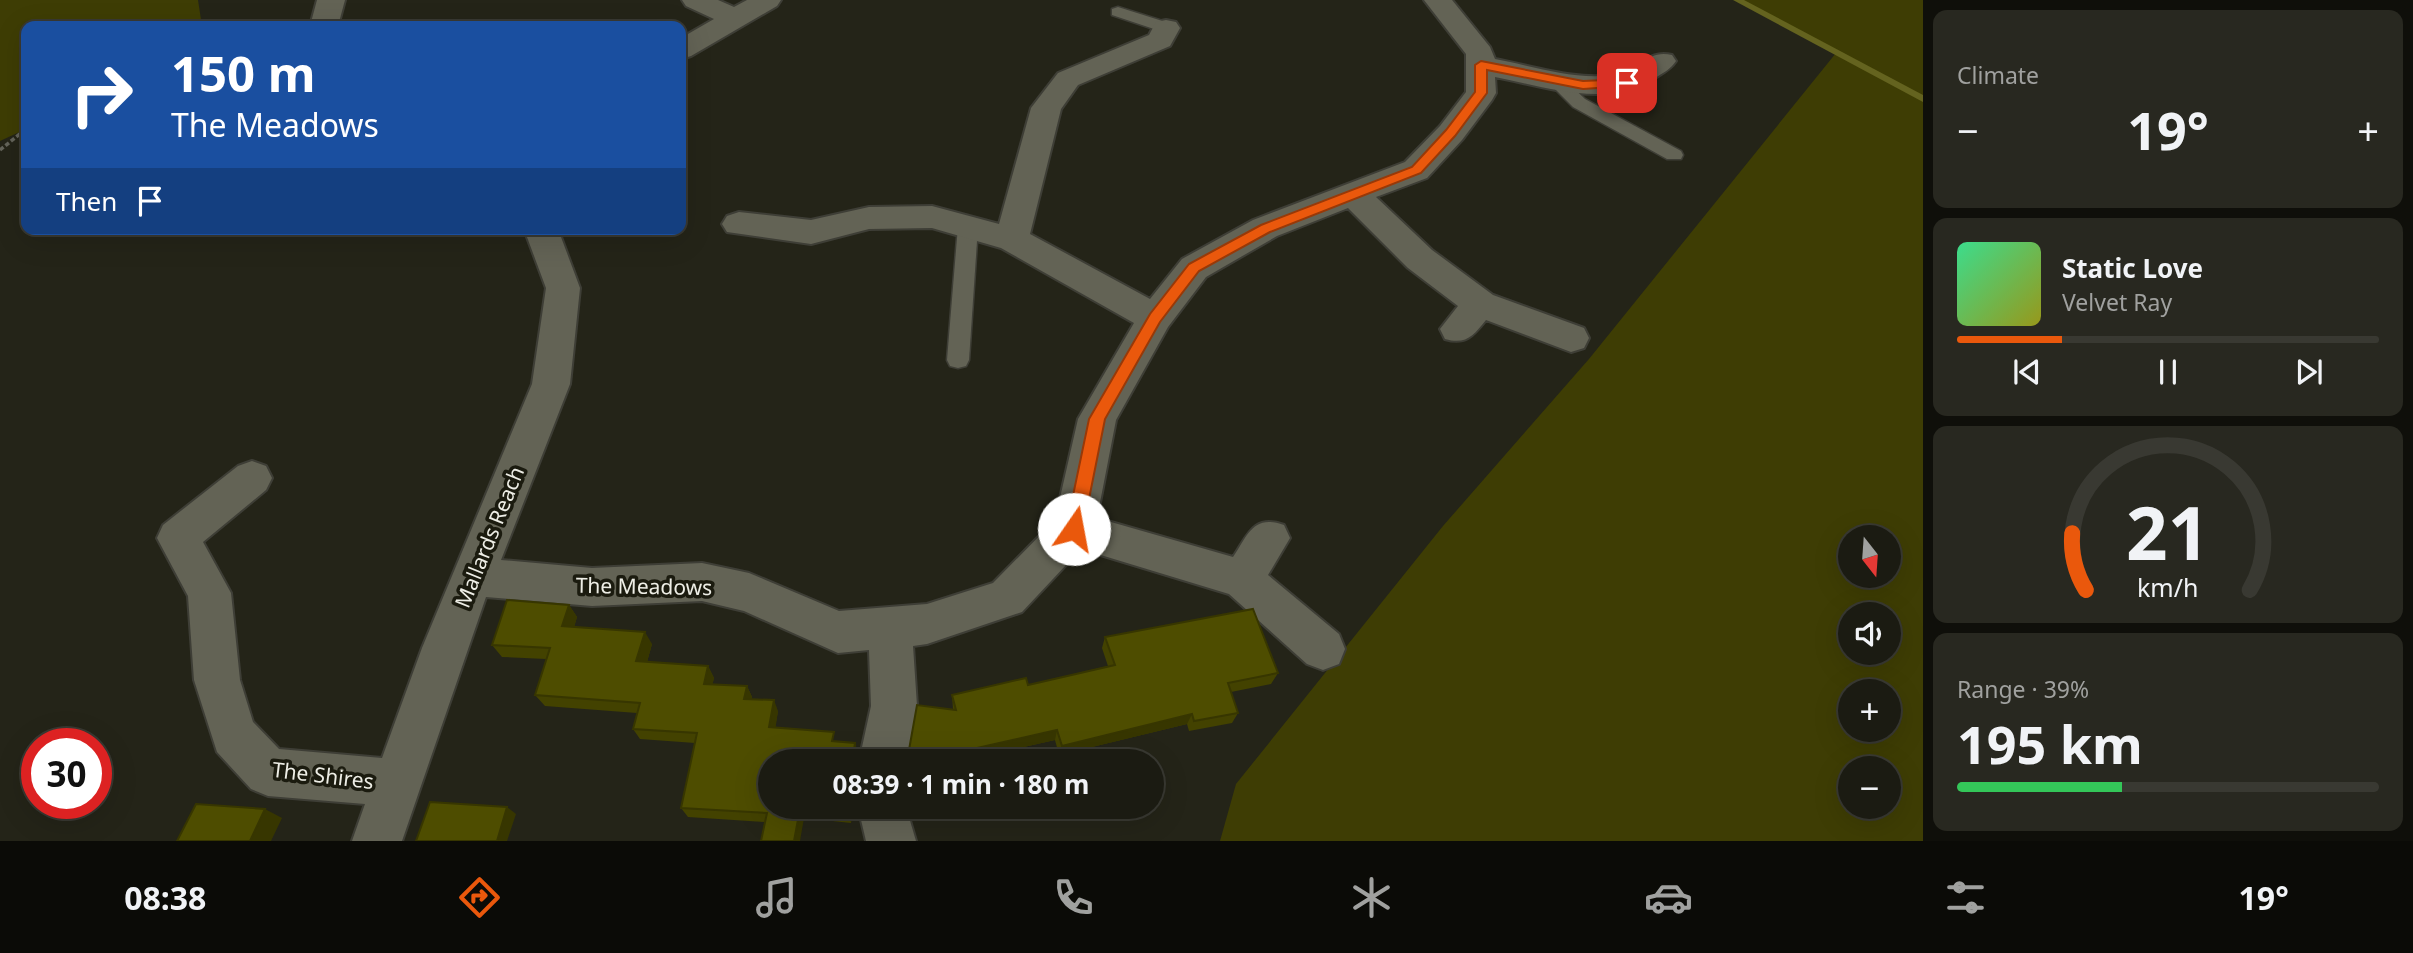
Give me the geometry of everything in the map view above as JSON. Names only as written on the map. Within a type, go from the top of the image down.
[{"type":"street","points":[[325,21],[331,0]]},
{"type":"street","points":[[696,0],[735,18]]},
{"type":"street","points":[[686,47],[767,0]]},
{"type":"street","points":[[1323,649],[1242,579],[1074,529],[1097,419],[1155,318],[1194,268],[1265,228],[1355,196],[1416,170],[1451,133],[1481,93],[1480,53],[1438,0]]},
{"type":"street","points":[[1012,239],[1046,108],[1068,79],[1160,40],[1166,27]]},
{"type":"street","points":[[1127,55],[1159,75]]},
{"type":"street","points":[[1481,65],[1583,85],[1627,83],[1662,61]]},
{"type":"street","points":[[1355,196],[1420,259],[1469,316],[1571,338]]},
{"type":"street","points":[[739,224],[811,232],[869,218],[932,217],[1012,239],[1155,318]]},
{"type":"street","name":"Mallards Reach","points":[[377,841],[473,577],[551,384],[563,288],[543,235]]},
{"type":"street","name":"The Shires","points":[[252,478],[177,538],[209,593],[217,680],[234,736],[268,772],[396,783]]},
{"type":"street","name":"The Meadows","points":[[473,577],[592,587],[702,582],[749,593],[838,632],[890,628],[926,624],[1007,598],[1074,529]]},
{"type":"street","points":[[1242,579],[1269,538]]},
{"type":"street","points":[[885,749],[894,706],[890,628]]},
{"type":"street","points":[[885,819],[891,841]]},
{"type":"lane","points":[[1118,12],[1166,27]]},
{"type":"lane","points":[[1555,80],[1579,103],[1674,155]]},
{"type":"lane","points":[[958,360],[968,226]]},
{"type":"path","points":[[0,150],[21,133]]},
{"type":"shaded area","points":[[0,0],[198,0],[201,21],[21,21],[21,131],[0,141]]},
{"type":"shaded area","points":[[1737,0],[1923,0],[1923,841],[1220,841],[1236,784],[1443,526],[1589,359],[1836,53]]},
{"type":"building","points":[[507,600],[569,605],[562,626],[645,632],[636,661],[708,666],[704,684],[747,686],[744,699],[774,700],[769,727],[834,732],[832,741],[855,743],[854,749],[758,749],[758,812],[681,808],[697,733],[633,729],[640,703],[535,695],[550,648],[492,645]]},
{"type":"building","points":[[1253,609],[1278,673],[1228,683],[1238,713],[1194,721],[1192,714],[1062,746],[1057,730],[973,749],[909,749],[917,705],[956,710],[952,695],[1026,678],[1028,685],[1115,665],[1105,637]]},
{"type":"building","points":[[430,802],[507,807],[497,841],[416,841]]},
{"type":"building","points":[[196,804],[265,809],[250,841],[177,841]]},
{"type":"building","points":[[766,819],[798,819],[794,841],[761,841]]},
{"type":"waterway","points":[[1737,0],[1923,99]]},
{"type":"route","points":[[1074,529],[1097,419],[1155,318],[1194,268],[1265,228],[1355,196],[1416,170],[1451,133],[1481,93],[1481,65],[1583,85],[1627,83]]}]
